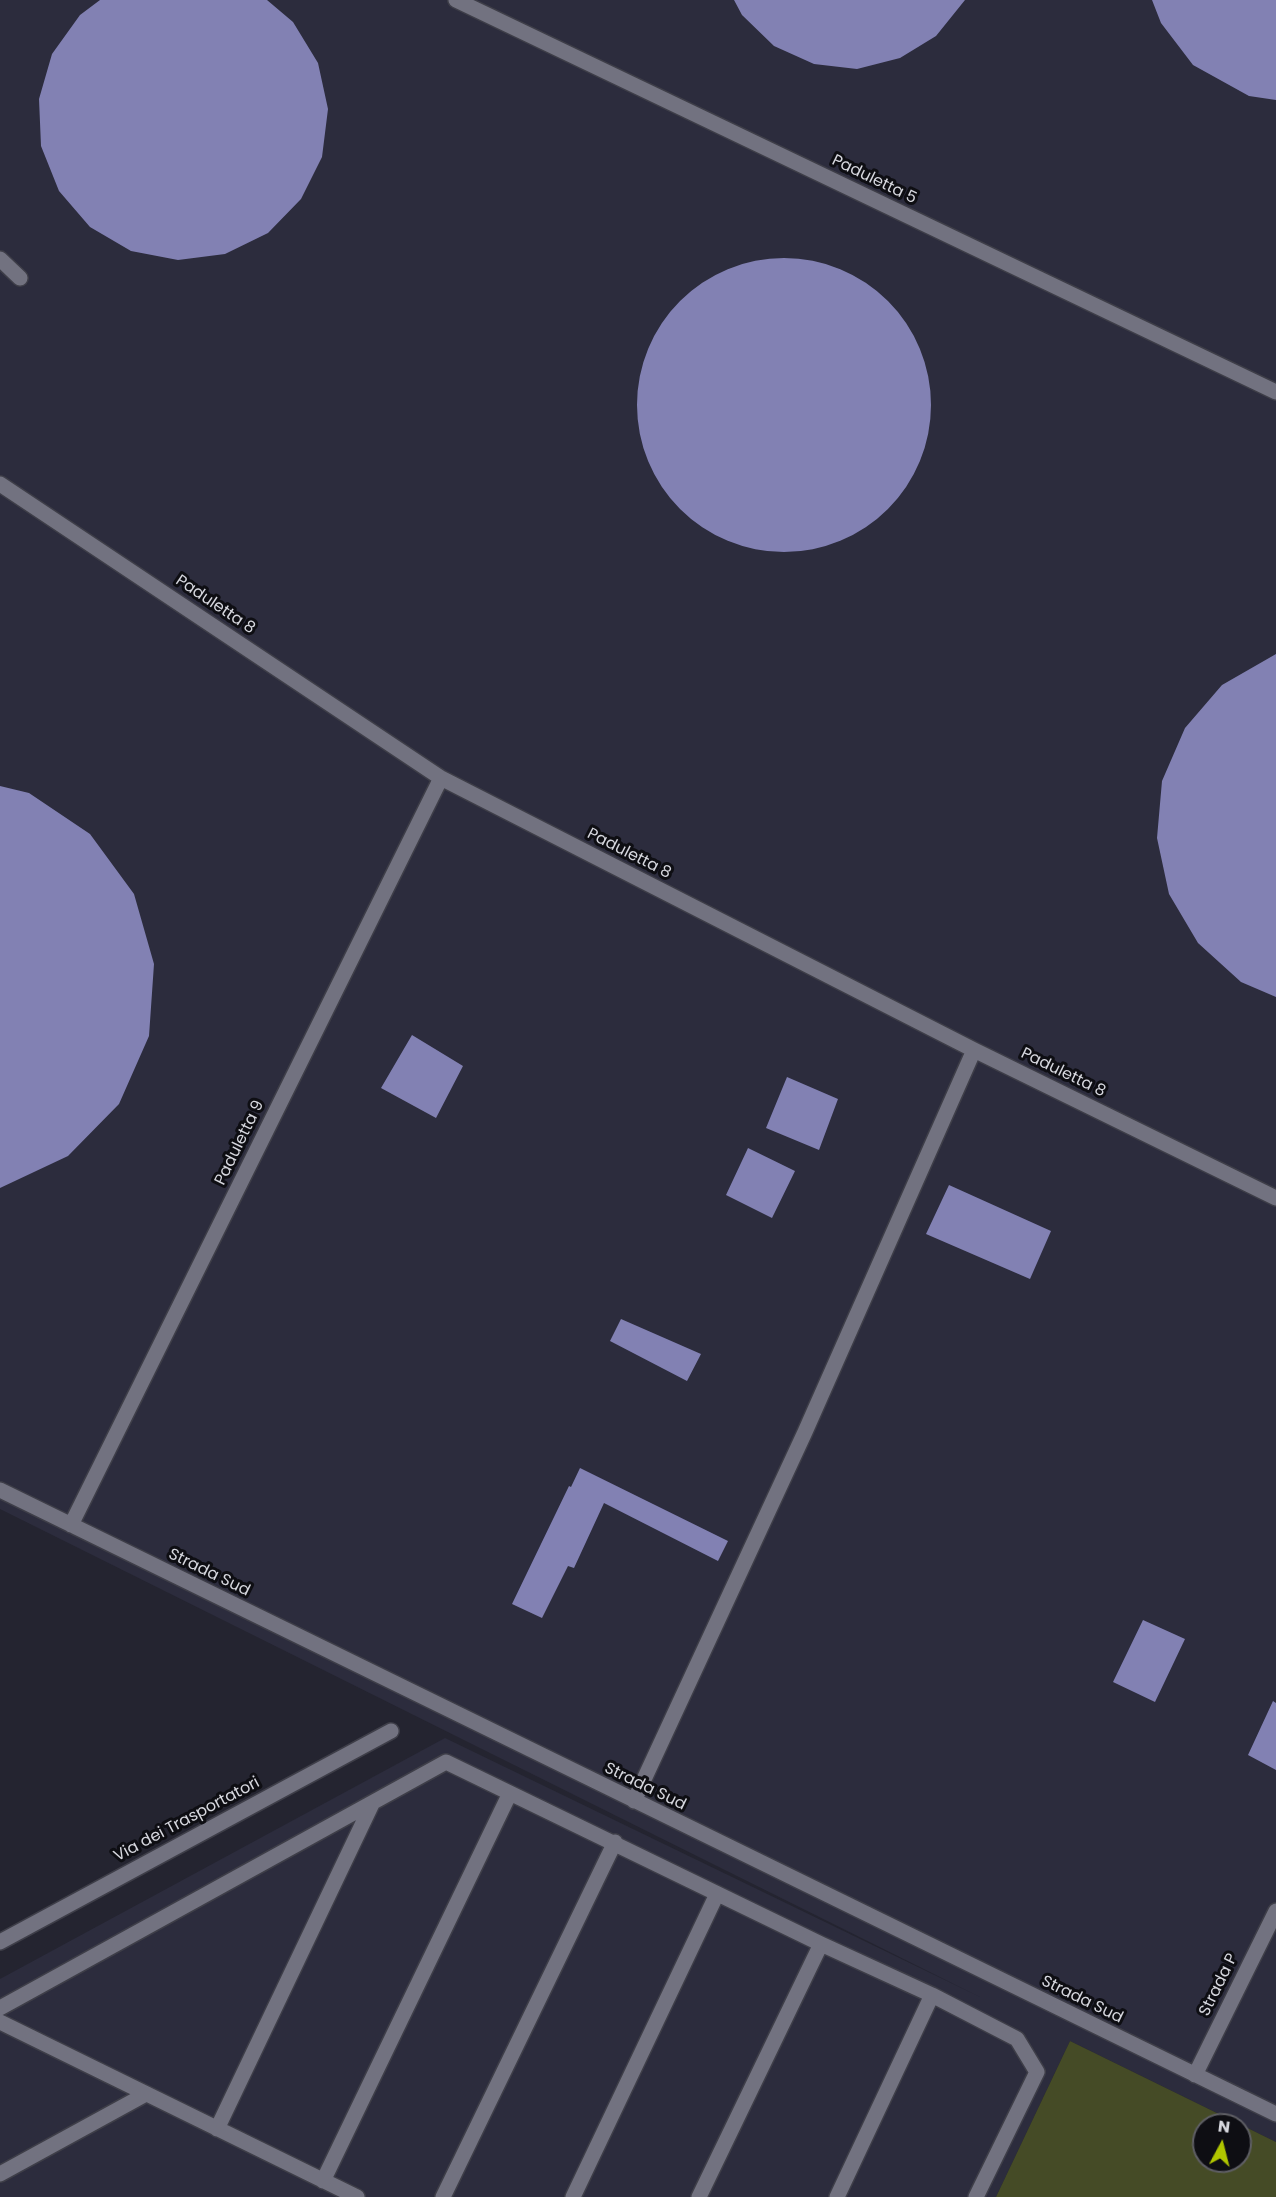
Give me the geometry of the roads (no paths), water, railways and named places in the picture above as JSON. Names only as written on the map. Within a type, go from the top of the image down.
[{"type":"street","name":"Paduletta 5","points":[[456,0],[1276,392]]},
{"type":"street","points":[[0,259],[20,278]]},
{"type":"street","name":"Paduletta 8","points":[[0,484],[441,778],[974,1050],[1276,1198]]},
{"type":"street","name":"Paduletta 9","points":[[71,1525],[441,778]]},
{"type":"street","points":[[634,1802],[805,1432],[974,1050]]},
{"type":"street","name":"Strada Sud","points":[[0,1490],[1276,2114]]},
{"type":"street","name":"Via dei Trasportatori","points":[[0,1942],[391,1731]]},
{"type":"street","points":[[0,2008],[446,1762],[615,1842],[821,1944],[932,1995],[1017,2039],[1037,2072],[976,2197]]},
{"type":"street","points":[[323,2181],[510,1793]]},
{"type":"street","points":[[217,2129],[372,1804]]},
{"type":"street","points":[[443,2197],[615,1842]]},
{"type":"street","points":[[573,2197],[717,1894]]},
{"type":"street","name":"Strada P","points":[[1195,2075],[1276,1911]]},
{"type":"street","points":[[699,2197],[821,1944]]},
{"type":"street","points":[[837,2197],[932,1995]]},
{"type":"street","points":[[0,2022],[357,2197]]},
{"type":"street","points":[[0,2174],[146,2094]]}]
